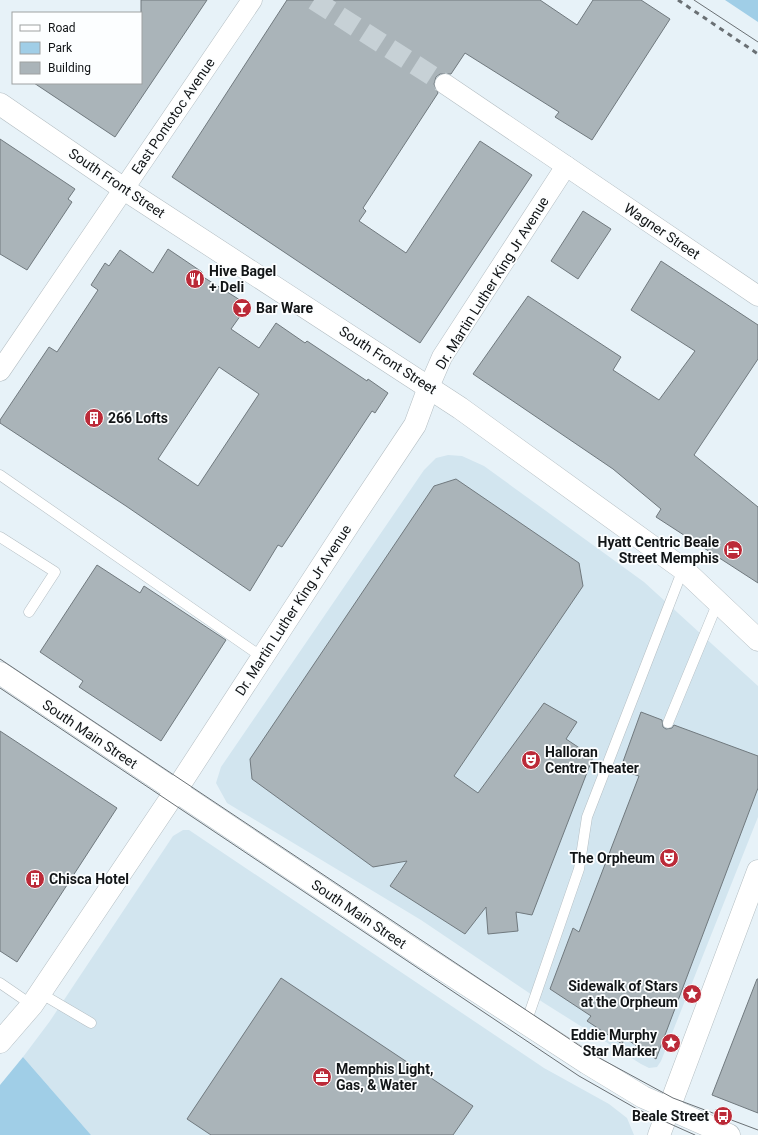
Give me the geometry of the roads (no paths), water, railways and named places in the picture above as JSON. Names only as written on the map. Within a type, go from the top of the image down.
[{"type":"main road","name":"South Front Street","points":[[0,104],[124,189],[429,386],[683,569],[758,640]]},
{"type":"main road","name":"Dr. Martin Luther King Jr Avenue","points":[[0,1042],[36,999],[176,791],[262,657],[415,425],[429,386]]},
{"type":"main road","name":"South Main Street","points":[[0,673],[587,1063],[669,1110],[729,1135]]},
{"type":"main road","points":[[659,1135],[758,871]]},
{"type":"street","name":"East Pontotoc Avenue","points":[[0,371],[252,0]]},
{"type":"street","name":"Wagner Street","points":[[445,84],[758,296]]},
{"type":"street","name":"Dr. Martin Luther King Jr Avenue","points":[[429,386],[442,358],[566,166]]},
{"type":"lane","points":[[0,475],[262,657]]},
{"type":"lane","points":[[0,536],[55,572],[29,612]]},
{"type":"lane","points":[[526,1023],[579,869],[587,817],[683,569]]},
{"type":"lane","points":[[668,723],[718,602]]},
{"type":"lane","points":[[0,983],[91,1023]]},
{"type":"tunnel","points":[[314,0],[445,84]]},
{"type":"tram line","points":[[694,0],[758,42]]},
{"type":"tram line","points":[[0,659],[592,1054],[673,1098],[758,1130]]},
{"type":"tram line","points":[[0,688],[579,1076],[637,1109],[695,1135]]},
{"type":"railway","points":[[678,0],[758,54]]},
{"type":"place","name":"Hive Bagel + Deli","points":[[195,279]]},
{"type":"place","name":"Bar Ware","points":[[242,308]]},
{"type":"place","name":"266 Lofts","points":[[94,418]]},
{"type":"place","name":"Hyatt Centric Beale Street Memphis","points":[[733,550]]},
{"type":"place","name":"Halloran Centre Theater","points":[[531,760]]},
{"type":"place","name":"The Orpheum","points":[[669,858]]},
{"type":"place","name":"Chisca Hotel","points":[[35,879]]},
{"type":"place","name":"Sidewalk of Stars at the Orpheum","points":[[692,994]]},
{"type":"place","name":"Eddie Murphy Star Marker","points":[[671,1043]]},
{"type":"place","name":"Memphis Light, Gas, & Water","points":[[322,1077]]},
{"type":"place","name":"Beale Street","points":[[723,1116]]}]
